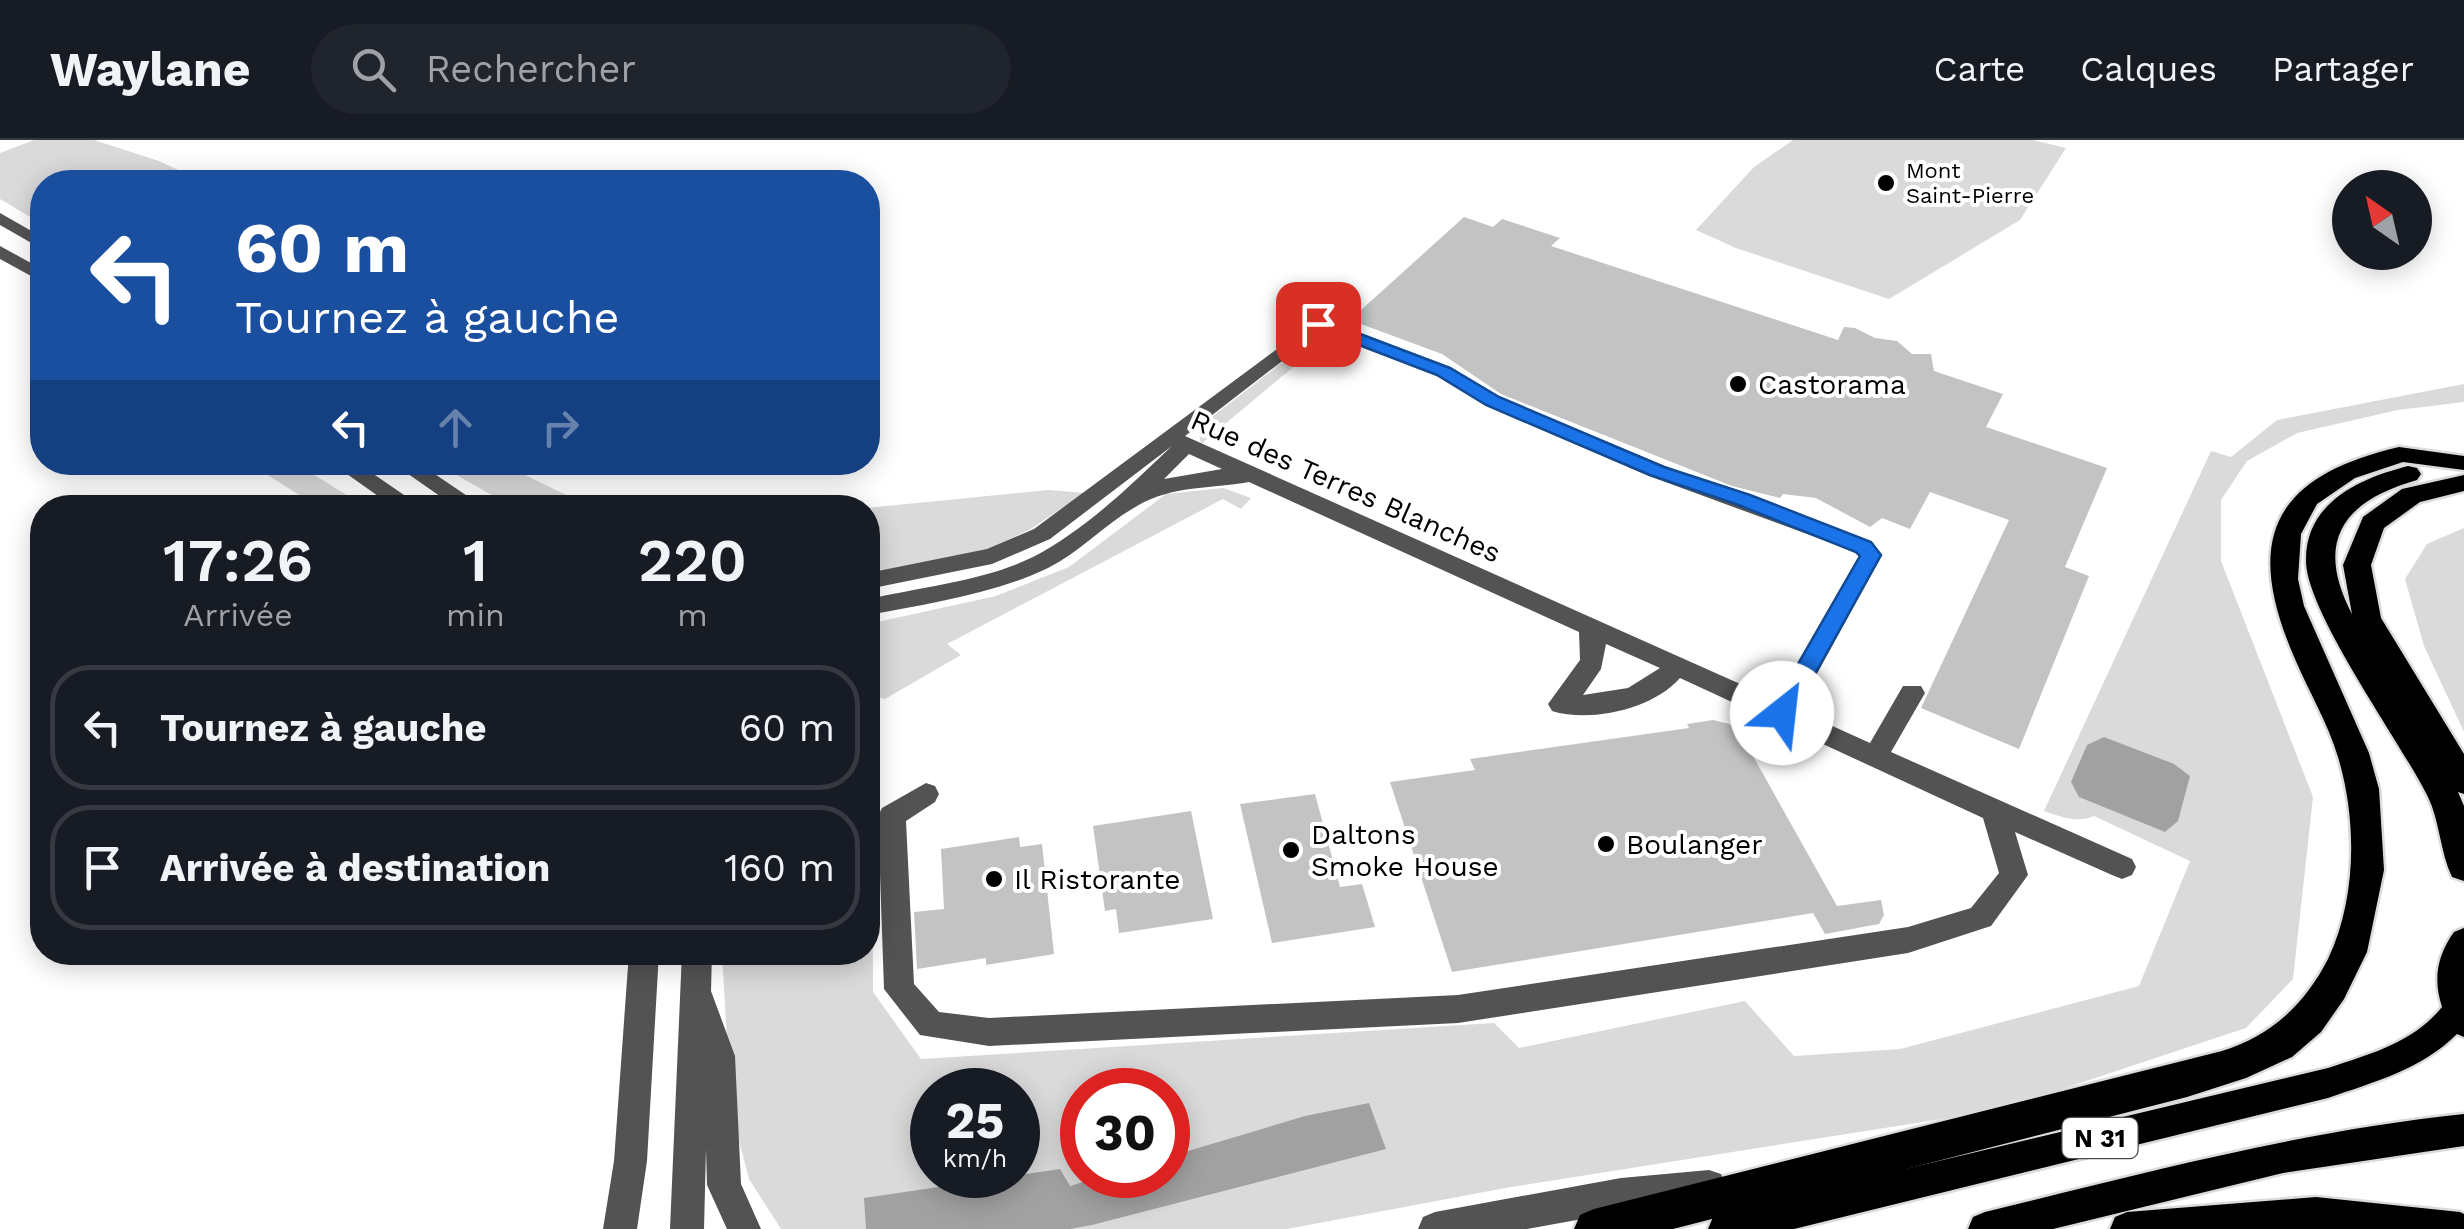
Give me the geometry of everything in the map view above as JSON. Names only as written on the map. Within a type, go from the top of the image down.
[{"type":"highway","points":[[1594,1229],[1754,1191],[2235,1064],[2279,1045],[2321,1007],[2348,952],[2365,886],[2367,821],[2354,757],[2290,606],[2284,559],[2289,523],[2307,494],[2345,470],[2405,454],[2463,470]]},
{"type":"highway","points":[[2463,470],[2428,468],[2372,484],[2339,508],[2323,538],[2319,562],[2335,610],[2446,799],[2464,867]]},
{"type":"highway","points":[[2463,470],[2412,495],[2372,524],[2357,565],[2367,618],[2464,781]]},
{"type":"main road","points":[[2461,1017],[2450,979],[2454,952],[2464,940]]},
{"type":"main road","name":"N 31","points":[[1725,1229],[2328,1083],[2416,1051],[2461,1017]]},
{"type":"main road","name":"N 31","points":[[1985,1229],[2265,1162],[2400,1135],[2464,1130]]},
{"type":"main road","points":[[2127,1229],[2316,1214],[2460,1229]]},
{"type":"street","points":[[0,218],[30,237]]},
{"type":"street","points":[[0,251],[30,270]]},
{"type":"street","points":[[1128,501],[1178,441],[1318,324],[1443,372],[1492,401],[1657,471],[1853,540],[1870,555],[1782,713]]},
{"type":"street","name":"Rue des Terres Blanches","points":[[880,579],[992,556],[1042,534],[1178,441],[2122,867]]},
{"type":"street","points":[[360,475],[392,495]]},
{"type":"street","points":[[422,475],[453,495]]},
{"type":"street","points":[[880,604],[1000,577],[1041,562],[1128,501],[1162,484],[1190,476],[1254,476]]},
{"type":"street","points":[[1590,628],[1597,644],[1594,665],[1561,704],[1580,706],[1624,696],[1660,684],[1676,666]]},
{"type":"street","points":[[1876,755],[1912,694]]},
{"type":"street","points":[[926,794],[892,816],[899,988],[932,1025],[989,1032],[1458,1009],[1908,940],[1981,917],[2014,875],[1994,810]]},
{"type":"street","points":[[620,1229],[628,1191],[642,965]]},
{"type":"street","points":[[687,1229],[696,966]]},
{"type":"street","points":[[696,966],[719,1056],[724,1185],[744,1229]]},
{"type":"street","points":[[1435,1229],[1621,1195],[1700,1186],[1754,1191]]},
{"type":"shaded area","points":[[34,140],[94,140],[178,170],[30,170],[30,217],[0,199],[0,153]]},
{"type":"shaded area","points":[[1793,140],[2033,140],[2066,148],[2020,220],[1889,299],[1736,248],[1696,230],[1754,167]]},
{"type":"shaded area","points":[[1334,333],[1201,444],[1198,428],[1317,335]]},
{"type":"shaded area","points":[[2464,384],[2464,402],[2398,410],[2297,433],[2247,461],[2221,500],[2221,561],[2313,797],[2293,979],[2246,1028],[1999,1110],[1511,1187],[1287,1229],[781,1229],[749,1179],[731,1110],[723,965],[873,965],[873,992],[921,1059],[1494,1023],[1519,1048],[1745,1001],[1794,1056],[1900,1049],[2139,986],[2190,861],[2094,816],[2075,819],[2044,811],[2211,451],[2231,457],[2277,420]]},
{"type":"shaded area","points":[[268,475],[314,475],[347,495],[299,495]]},
{"type":"shaded area","points":[[457,475],[525,475],[566,495],[491,495]]},
{"type":"shaded area","points":[[1223,488],[1251,498],[1241,509],[1223,499],[947,644],[961,655],[885,699],[880,698],[880,621],[996,596],[1069,567],[1166,494]]},
{"type":"shaded area","points":[[1049,490],[1085,493],[1029,530],[979,553],[880,572],[880,507]]},
{"type":"shaded area","points":[[2464,528],[2464,732],[2424,646],[2405,579],[2427,544]]},
{"type":"shaded area","points":[[2104,737],[2174,764],[2190,776],[2178,821],[2165,832],[2079,797],[2071,782],[2087,745]]},
{"type":"shaded area","points":[[1369,1103],[1386,1149],[1070,1229],[866,1229],[864,1198],[910,1191],[910,1198],[1040,1198],[1040,1172],[1060,1169],[1060,1198],[1190,1198],[1190,1150],[1305,1116]]},
{"type":"building","name":"Castorama","points":[[1464,217],[1493,227],[1502,219],[1560,238],[1551,246],[1838,340],[1844,327],[1855,328],[1875,338],[1897,341],[1912,354],[1931,354],[1934,371],[2003,394],[1986,427],[2107,468],[2065,567],[2089,576],[2019,749],[1921,708],[2009,520],[1930,492],[1910,529],[1882,518],[1870,527],[1816,498],[1783,494],[1780,498],[1732,486],[1501,394],[1442,354],[1350,320]]},
{"type":"building","name":"Boulanger","points":[[1713,720],[1739,731],[1837,906],[1881,900],[1884,915],[1879,924],[1825,934],[1813,913],[1452,972],[1390,782],[1475,770],[1470,759],[1689,728],[1687,724]]},
{"type":"building","name":"Daltons Smoke House","points":[[1315,794],[1340,887],[1362,884],[1375,927],[1272,943],[1240,804]]},
{"type":"building","points":[[1191,811],[1213,919],[1119,933],[1116,909],[1105,911],[1093,826]]},
{"type":"building","name":"Il Ristorante","points":[[1019,837],[1020,847],[1042,844],[1054,954],[986,965],[986,958],[917,969],[914,912],[944,909],[941,849]]},
{"type":"place","name":"Mont Saint-Pierre","points":[[1886,183]]},
{"type":"place","name":"Castorama","points":[[1738,384]]},
{"type":"place","name":"Boulanger","points":[[1606,844]]},
{"type":"place","name":"Daltons Smoke House","points":[[1291,850]]},
{"type":"place","name":"Il Ristorante","points":[[994,879]]},
{"type":"route","points":[[1318,324],[1443,372],[1492,401],[1657,471],[1743,499],[1864,547],[1870,555],[1782,713]]}]
